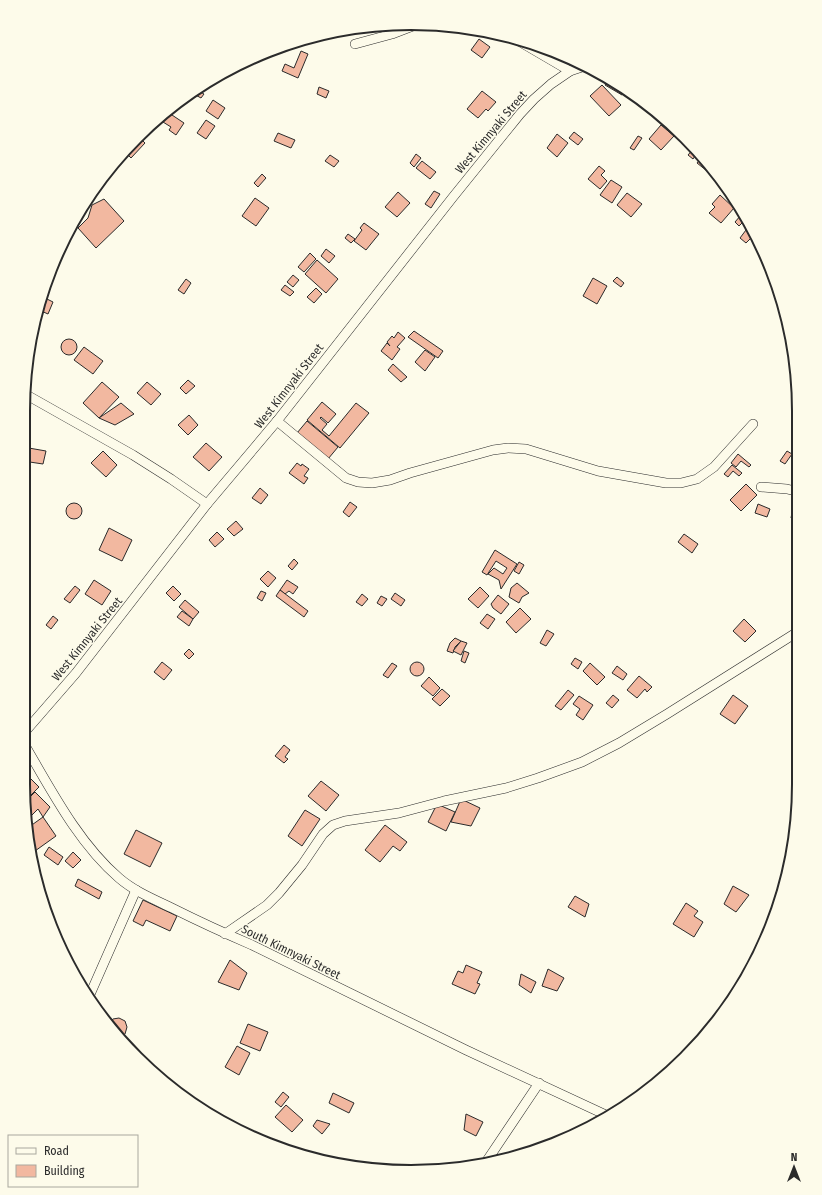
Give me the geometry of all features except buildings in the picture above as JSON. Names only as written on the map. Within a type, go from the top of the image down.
[{"type":"street","points":[[355,44],[401,30]]},
{"type":"street","points":[[536,51],[570,71]]},
{"type":"street","name":"West Kimnyaki Street","points":[[30,726],[76,673],[206,504],[277,421],[520,114],[550,84],[570,71],[578,68]]},
{"type":"street","points":[[31,397],[128,451],[171,478],[206,504]]},
{"type":"street","points":[[277,421],[346,478],[358,482],[372,483],[390,480],[493,450],[508,448],[526,449],[598,471],[666,483],[681,483],[697,479],[714,467],[753,424]]},
{"type":"street","points":[[762,487],[792,490]]},
{"type":"street","points":[[225,934],[267,906],[302,865],[323,834],[333,825],[345,821],[399,814],[444,800],[506,788],[582,762],[619,743],[792,635]]},
{"type":"street","name":"South Kimnyaki Street","points":[[30,754],[53,793],[98,858],[119,878],[136,890],[452,1043],[603,1113]]},
{"type":"street","points":[[91,991],[136,890]]},
{"type":"street","points":[[489,1157],[539,1083]]}]
